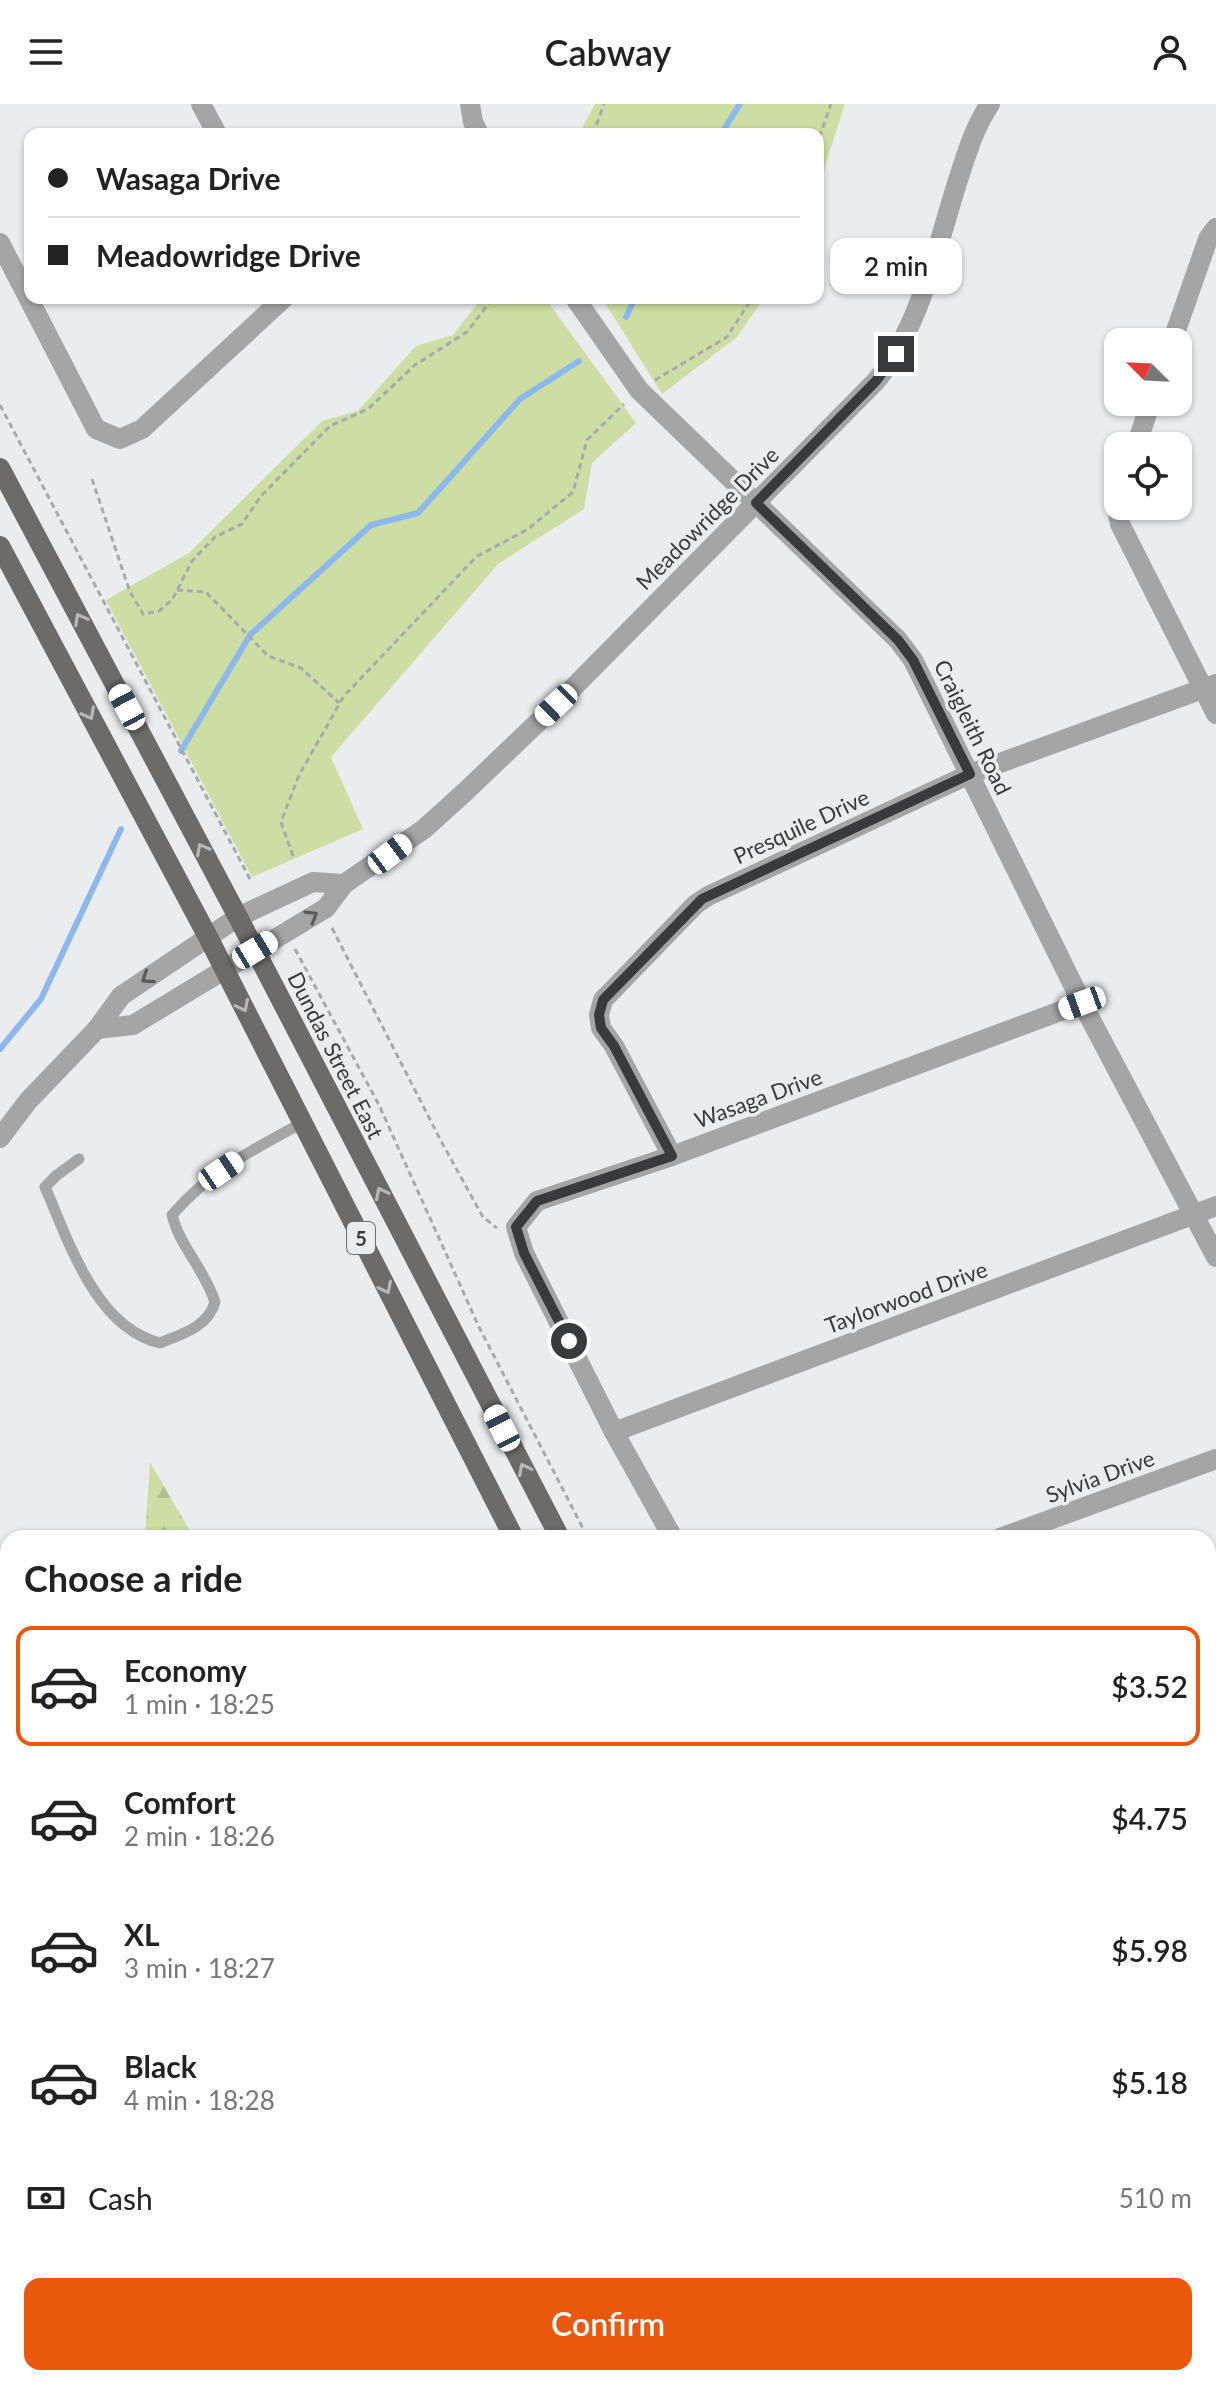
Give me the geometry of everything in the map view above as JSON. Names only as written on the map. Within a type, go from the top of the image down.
[{"type":"main road","name":"Dundas Street East","points":[[0,468],[238,917],[556,1530]]},
{"type":"main road","name":"5","points":[[0,546],[208,937],[510,1530]]},
{"type":"street","points":[[201,104],[214,128]]},
{"type":"street","points":[[470,104],[476,128]]},
{"type":"street","name":"Meadowridge Drive","points":[[97,1029],[133,1025],[326,908],[344,884],[424,829],[556,705],[876,381],[896,354],[912,321],[969,147],[990,104]]},
{"type":"street","points":[[1177,328],[1208,239],[1216,228]]},
{"type":"street","points":[[0,243],[24,290]]},
{"type":"street","points":[[31,304],[96,429],[120,439],[142,429],[277,304]]},
{"type":"street","name":"Craigleith Road","points":[[579,304],[639,390],[898,640],[913,660],[1082,1003],[1216,1257]]},
{"type":"street","points":[[1119,520],[1210,686],[1216,714]]},
{"type":"street","name":"Presquile Drive","points":[[672,1156],[614,1046],[601,1028],[599,1015],[603,1000],[702,899],[970,774],[1210,686]]},
{"type":"street","points":[[0,1138],[28,1101],[97,1029],[121,996],[238,917],[313,882],[344,884]]},
{"type":"street","name":"Wasaga Drive","points":[[516,1227],[537,1201],[672,1156],[1082,1003]]},
{"type":"street","name":"Taylorwood Drive","points":[[614,1432],[1216,1206]]},
{"type":"street","points":[[516,1227],[524,1253],[614,1432],[669,1530]]},
{"type":"street","name":"Sylvia Drive","points":[[1022,1530],[1216,1459]]},
{"type":"lane","points":[[79,1159],[45,1187],[68,1241],[98,1296],[117,1320],[134,1334],[160,1343],[188,1332],[206,1320],[215,1302],[211,1290],[176,1233],[172,1215],[195,1188],[246,1153],[302,1123]]},
{"type":"path","points":[[595,128],[604,104]]},
{"type":"path","points":[[823,128],[831,104]]},
{"type":"path","points":[[92,479],[130,592],[143,614],[159,611],[172,600],[192,561],[215,537],[242,524],[261,496],[330,426],[368,409],[415,365],[467,332],[488,304]]},
{"type":"path","points":[[293,856],[281,822],[299,775],[340,703],[476,557],[528,529],[573,492],[587,440],[639,390],[727,337],[748,304]]},
{"type":"path","points":[[0,405],[251,881]]},
{"type":"path","points":[[177,590],[206,592],[268,656],[301,668],[340,703]]},
{"type":"path","points":[[329,923],[483,1217],[495,1228],[516,1227]]},
{"type":"path","points":[[295,949],[379,1105],[479,1327],[584,1530]]},
{"type":"green space","points":[[595,104],[845,104],[824,173],[824,128],[582,128]]},
{"type":"green space","points":[[477,304],[549,304],[636,423],[592,463],[584,509],[498,564],[331,757],[363,829],[252,877],[106,600],[189,553],[322,421],[358,411],[416,346],[453,335]]},
{"type":"green space","points":[[606,304],[760,304],[737,337],[662,394]]},
{"type":"green space","points":[[150,1462],[189,1530],[146,1530]]},
{"type":"waterway","points":[[725,128],[740,104]]},
{"type":"waterway","points":[[626,317],[632,304]]},
{"type":"waterway","points":[[181,751],[250,635],[371,525],[418,513],[520,399],[579,361]]},
{"type":"waterway","points":[[0,1049],[41,999],[121,829]]},
{"type":"route","points":[[569,1341],[524,1253],[516,1227],[537,1201],[672,1156],[614,1046],[601,1028],[599,1015],[603,1000],[702,899],[970,774],[913,660],[898,640],[756,503],[876,381],[896,354]]}]
